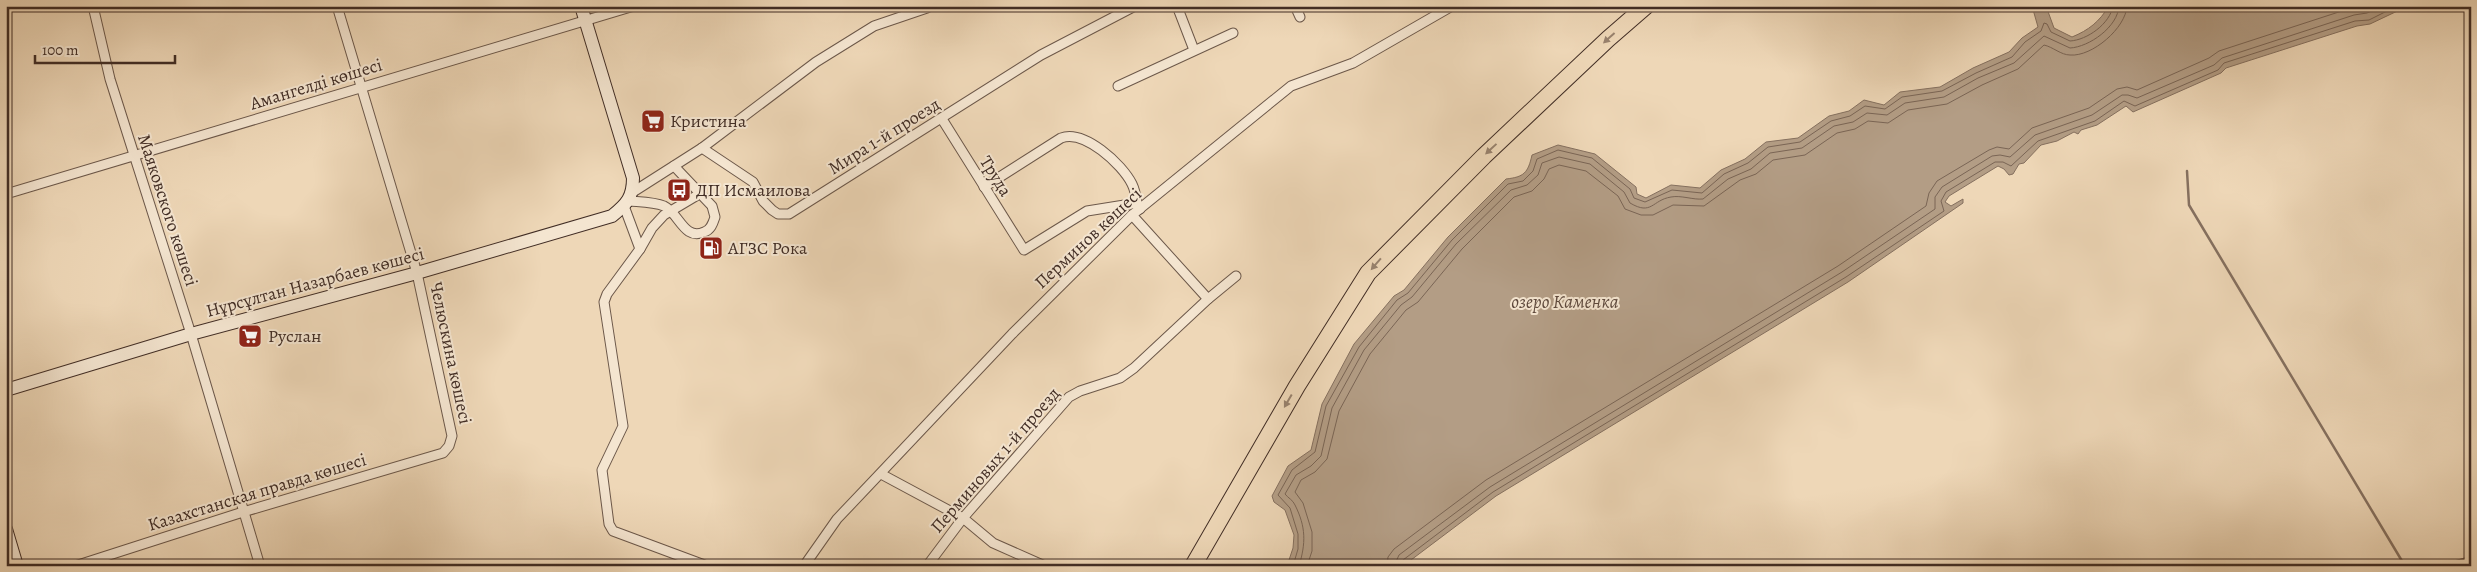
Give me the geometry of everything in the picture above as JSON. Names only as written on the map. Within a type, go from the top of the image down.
[{"type":"highway","points":[[1193,566],[1297,386],[1368,273],[1484,156],[1608,38],[1646,6]]},
{"type":"street","name":"Маяковского көшесі","points":[[93,6],[110,79],[191,334],[260,566]]},
{"type":"street","name":"Челюскина көшесі","points":[[336,6],[417,273],[452,436],[448,448]]},
{"type":"street","points":[[581,6],[631,165],[629,200],[640,249]]},
{"type":"street","name":"Амангелді көшесі","points":[[6,194],[634,6]]},
{"type":"street","name":"Мира 1-й проезд","points":[[702,148],[752,182],[769,208],[778,214],[792,213],[1041,56],[1135,6]]},
{"type":"street","points":[[1177,6],[1194,50]]},
{"type":"street","points":[[1295,6],[1300,17]]},
{"type":"street","name":"Перминов көшесі","points":[[804,566],[837,519],[1012,334],[1132,215],[1138,206],[1292,86],[1353,63],[1452,6]]},
{"type":"street","name":"Нұрсұлтан Назарбаев көшесі","points":[[6,390],[191,334],[417,273],[612,216],[629,200],[674,166],[702,148],[816,62],[874,26],[927,8]]},
{"type":"street","points":[[1118,86],[1232,33]]},
{"type":"street","name":"Труда","points":[[942,119],[1024,250],[1087,211],[1138,206]]},
{"type":"street","points":[[984,187],[1060,138],[1072,136],[1089,143],[1117,164],[1133,186],[1138,206]]},
{"type":"street","points":[[629,200],[657,204],[671,210],[686,230],[692,233],[704,232],[713,223],[715,217],[712,206],[674,166]]},
{"type":"street","points":[[701,193],[671,210],[652,228],[640,249],[607,294],[604,302],[623,426],[602,470],[611,529],[707,566]]},
{"type":"street","points":[[1132,215],[1208,298]]},
{"type":"street","name":"Перминовых 1-й проезд","points":[[927,566],[963,518],[1069,397],[1080,391],[1120,378],[1134,368],[1208,298],[1236,276]]},
{"type":"street","name":"Казахстанская правда көшесі","points":[[75,566],[243,512],[443,453],[448,448]]},
{"type":"street","points":[[881,474],[963,518],[992,543],[1045,566]]},
{"type":"street","points":[[6,529],[17,566]]},
{"type":"water","name":"озеро Каменка","points":[[2032,6],[2046,6],[2054,28],[2072,37],[2093,25],[2109,6],[2408,6],[2370,24],[2357,26],[2226,68],[2221,73],[2133,112],[2126,106],[2097,125],[2081,130],[2078,134],[2074,132],[2057,141],[2041,145],[2024,163],[2019,164],[2013,174],[2009,175],[1998,166],[1949,196],[1945,202],[1951,206],[1963,199],[1963,203],[1848,282],[1496,496],[1403,566],[1287,566],[1293,548],[1294,535],[1285,510],[1274,502],[1272,496],[1288,466],[1311,450],[1322,404],[1354,344],[1394,296],[1404,290],[1448,237],[1506,179],[1517,177],[1527,170],[1532,155],[1558,145],[1595,154],[1636,187],[1637,194],[1646,198],[1671,185],[1700,188],[1721,170],[1745,159],[1766,142],[1798,138],[1829,116],[1849,111],[1864,100],[1884,105],[1900,92],[1940,87],[1973,68],[2009,52],[2022,38],[2038,27]]},
{"type":"water","points":[[2471,556],[2471,566],[2437,566]]},
{"type":"waterway","points":[[2187,171],[2189,205],[2405,566]]},
{"type":"place","name":"Кристина","points":[[653,121]]},
{"type":"place","name":"ДП Исмаилова","points":[[679,190]]},
{"type":"place","name":"АГЗС Рока","points":[[711,248]]},
{"type":"place","name":"Руслан","points":[[250,336]]}]
